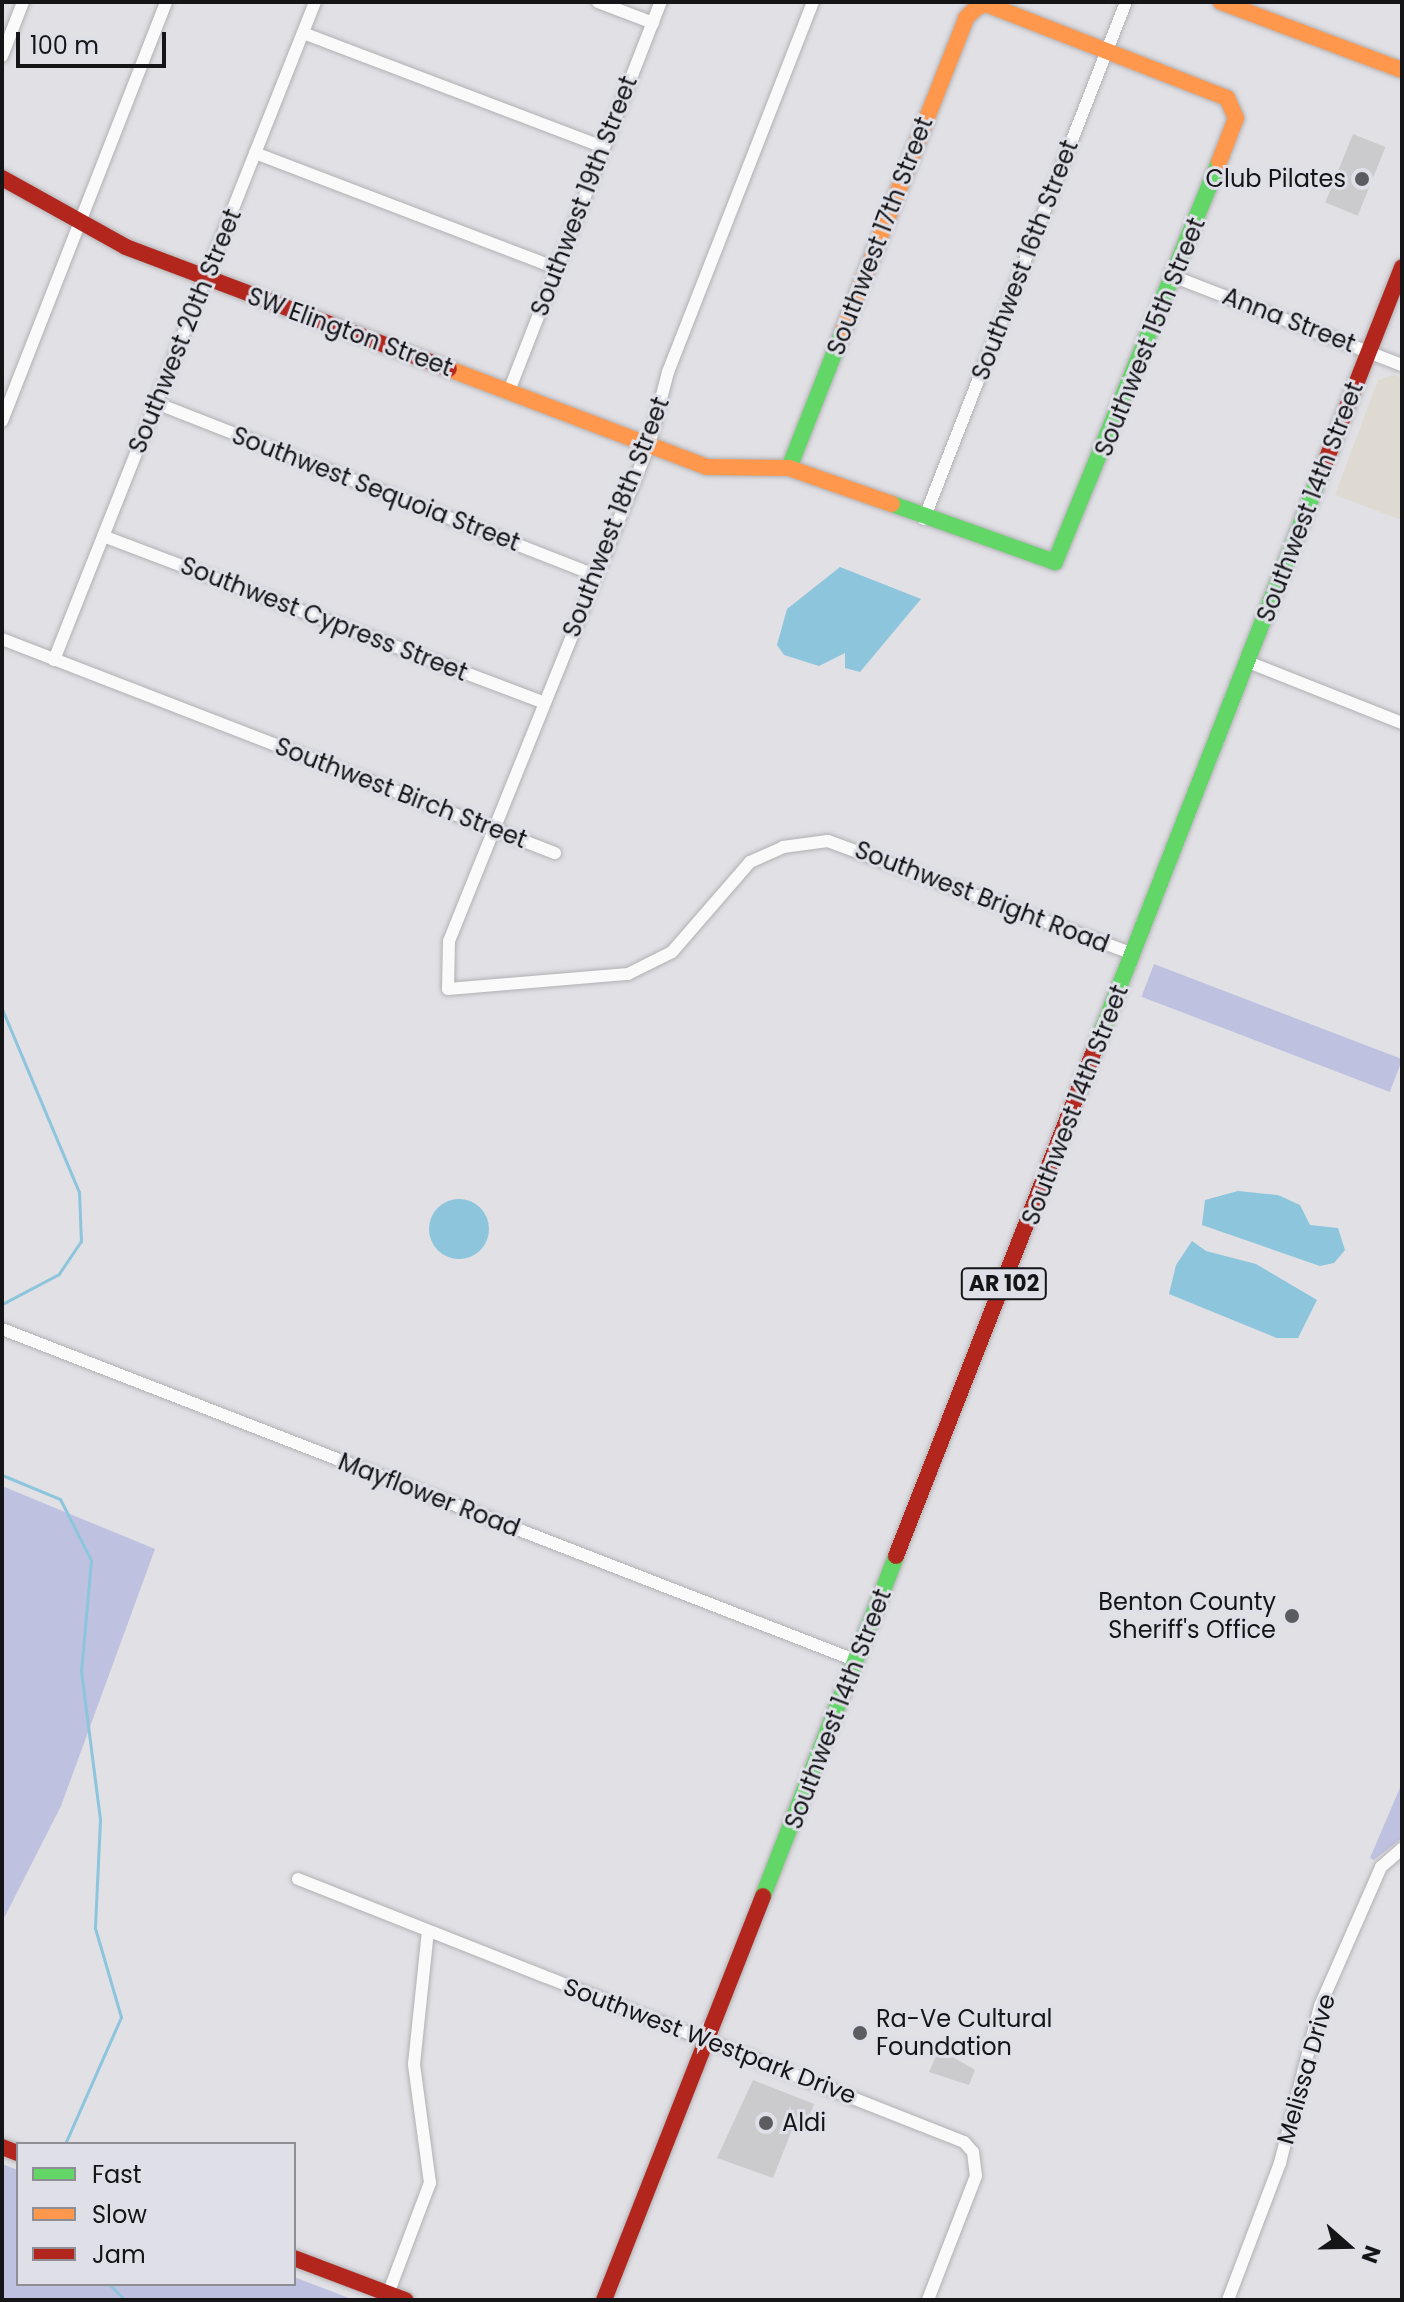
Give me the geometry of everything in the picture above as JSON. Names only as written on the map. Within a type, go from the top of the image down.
[{"type":"street","points":[[2,56],[23,2]]},
{"type":"street","points":[[2,421],[166,2]]},
{"type":"street","name":"Southwest 20th Street","points":[[54,660],[315,2]]},
{"type":"street","points":[[598,2],[653,23]]},
{"type":"street","name":"Southwest 19th Street","points":[[509,391],[661,2]]},
{"type":"street","name":"Southwest 18th Street","points":[[448,989],[449,941],[649,445],[668,372],[813,2]]},
{"type":"street","name":"Southwest 16th Street","points":[[924,519],[1126,2]]},
{"type":"street","points":[[1221,2],[1402,70]]},
{"type":"street","name":"Southwest 17th Street","points":[[789,468],[966,18],[976,8],[986,4],[1107,51]]},
{"type":"street","points":[[303,33],[603,147]]},
{"type":"street","name":"Southwest 15th Street","points":[[924,519],[1055,562],[1064,552],[1175,277],[1236,118],[1234,107],[1227,98],[1107,51]]},
{"type":"street","points":[[255,153],[556,268]]},
{"type":"street","name":"SW Elington Street","points":[[2,178],[81,222],[206,278],[707,467],[789,468]]},
{"type":"street","name":"Southwest 14th Street","points":[[604,2300],[1402,267]]},
{"type":"street","name":"Anna Street","points":[[1175,277],[1402,365]]},
{"type":"street","name":"Southwest Sequoia Street","points":[[156,403],[596,575]]},
{"type":"street","points":[[789,468],[924,519]]},
{"type":"street","name":"Southwest Cypress Street","points":[[103,536],[544,703]]},
{"type":"street","name":"Southwest Birch Street","points":[[2,639],[555,853]]},
{"type":"street","points":[[1248,662],[1402,723]]},
{"type":"street","name":"Southwest Bright Road","points":[[448,989],[628,974],[672,952],[750,862],[783,847],[828,841],[1134,954]]},
{"type":"street","name":"Mayflower Road","points":[[2,1329],[857,1661]]},
{"type":"street","name":"Melissa Drive","points":[[1228,2300],[1280,2163],[1320,2006],[1381,1867],[1402,1849]]},
{"type":"street","name":"Southwest Westpark Drive","points":[[298,1879],[964,2142],[973,2152],[976,2176],[928,2300]]},
{"type":"street","points":[[388,2294],[430,2183],[414,2064],[428,1931]]},
{"type":"street","points":[[296,2259],[405,2300]]},
{"type":"shaded area","points":[[1394,375],[1402,378],[1402,520],[1335,495],[1378,380]]},
{"type":"shaded area","points":[[840,567],[921,599],[860,672],[845,668],[845,653],[819,666],[784,655],[777,645],[787,609]]},
{"type":"shaded area","points":[[1154,964],[1402,1059],[1390,1092],[1141,997]]},
{"type":"shaded area","points":[[1238,1191],[1278,1195],[1300,1205],[1310,1225],[1338,1228],[1345,1250],[1334,1263],[1320,1266],[1202,1225],[1205,1200]]},
{"type":"shaded area","points":[[459,1199],[470,1201],[480,1208],[487,1218],[487,1240],[480,1250],[470,1257],[459,1259],[448,1257],[438,1250],[431,1240],[429,1229],[431,1218],[438,1208],[448,1201]]},
{"type":"shaded area","points":[[1192,1241],[1206,1251],[1256,1264],[1317,1300],[1298,1338],[1277,1338],[1169,1294],[1176,1265]]},
{"type":"shaded area","points":[[2,1486],[155,1549],[61,1806],[2,1922]]},
{"type":"shaded area","points":[[1402,1783],[1402,1838],[1374,1860],[1370,1858]]},
{"type":"shaded area","points":[[2,2164],[16,2169],[16,2286],[296,2286],[296,2278],[354,2300],[2,2300]]},
{"type":"building","points":[[1353,134],[1385,147],[1358,216],[1325,203]]},
{"type":"building","points":[[939,2049],[975,2070],[969,2085],[929,2072]]},
{"type":"building","name":"Aldi","points":[[753,2080],[814,2104],[809,2117],[799,2112],[773,2178],[717,2158]]},
{"type":"waterway","points":[[2,1009],[79,1192],[81,1241],[59,1274],[2,1304]]},
{"type":"waterway","points":[[2,1475],[60,1499],[91,1560],[81,1671],[100,1820],[95,1928],[121,2017],[66,2142]]},
{"type":"waterway","points":[[111,2286],[125,2300]]},
{"type":"traffic: fast","points":[[892,504],[1055,562],[1219,162]]},
{"type":"traffic: fast","points":[[789,468],[843,331]]},
{"type":"traffic: fast","points":[[1094,1051],[1321,473]]},
{"type":"traffic: fast","points":[[763,1896],[896,1556]]},
{"type":"traffic: slow","points":[[1221,2],[1402,70]]},
{"type":"traffic: slow","points":[[843,331],[966,18],[976,8],[986,4],[1227,98],[1236,118],[1219,162]]},
{"type":"traffic: slow","points":[[449,369],[707,467],[789,468],[892,504]]},
{"type":"traffic: jam","points":[[2,178],[126,247],[449,369]]},
{"type":"traffic: jam","points":[[1321,473],[1402,267]]},
{"type":"traffic: jam","points":[[896,1556],[1094,1051]]},
{"type":"traffic: jam","points":[[604,2300],[763,1896]]},
{"type":"traffic: jam","points":[[2,2147],[16,2152]]},
{"type":"traffic: jam","points":[[296,2259],[405,2300]]},
{"type":"place","name":"Club Pilates","points":[[1362,179]]},
{"type":"place","name":"Benton County Sheriff's Office","points":[[1292,1616]]},
{"type":"place","name":"Ra-Ve Cultural Foundation","points":[[860,2033]]},
{"type":"place","name":"Aldi","points":[[766,2123]]}]
